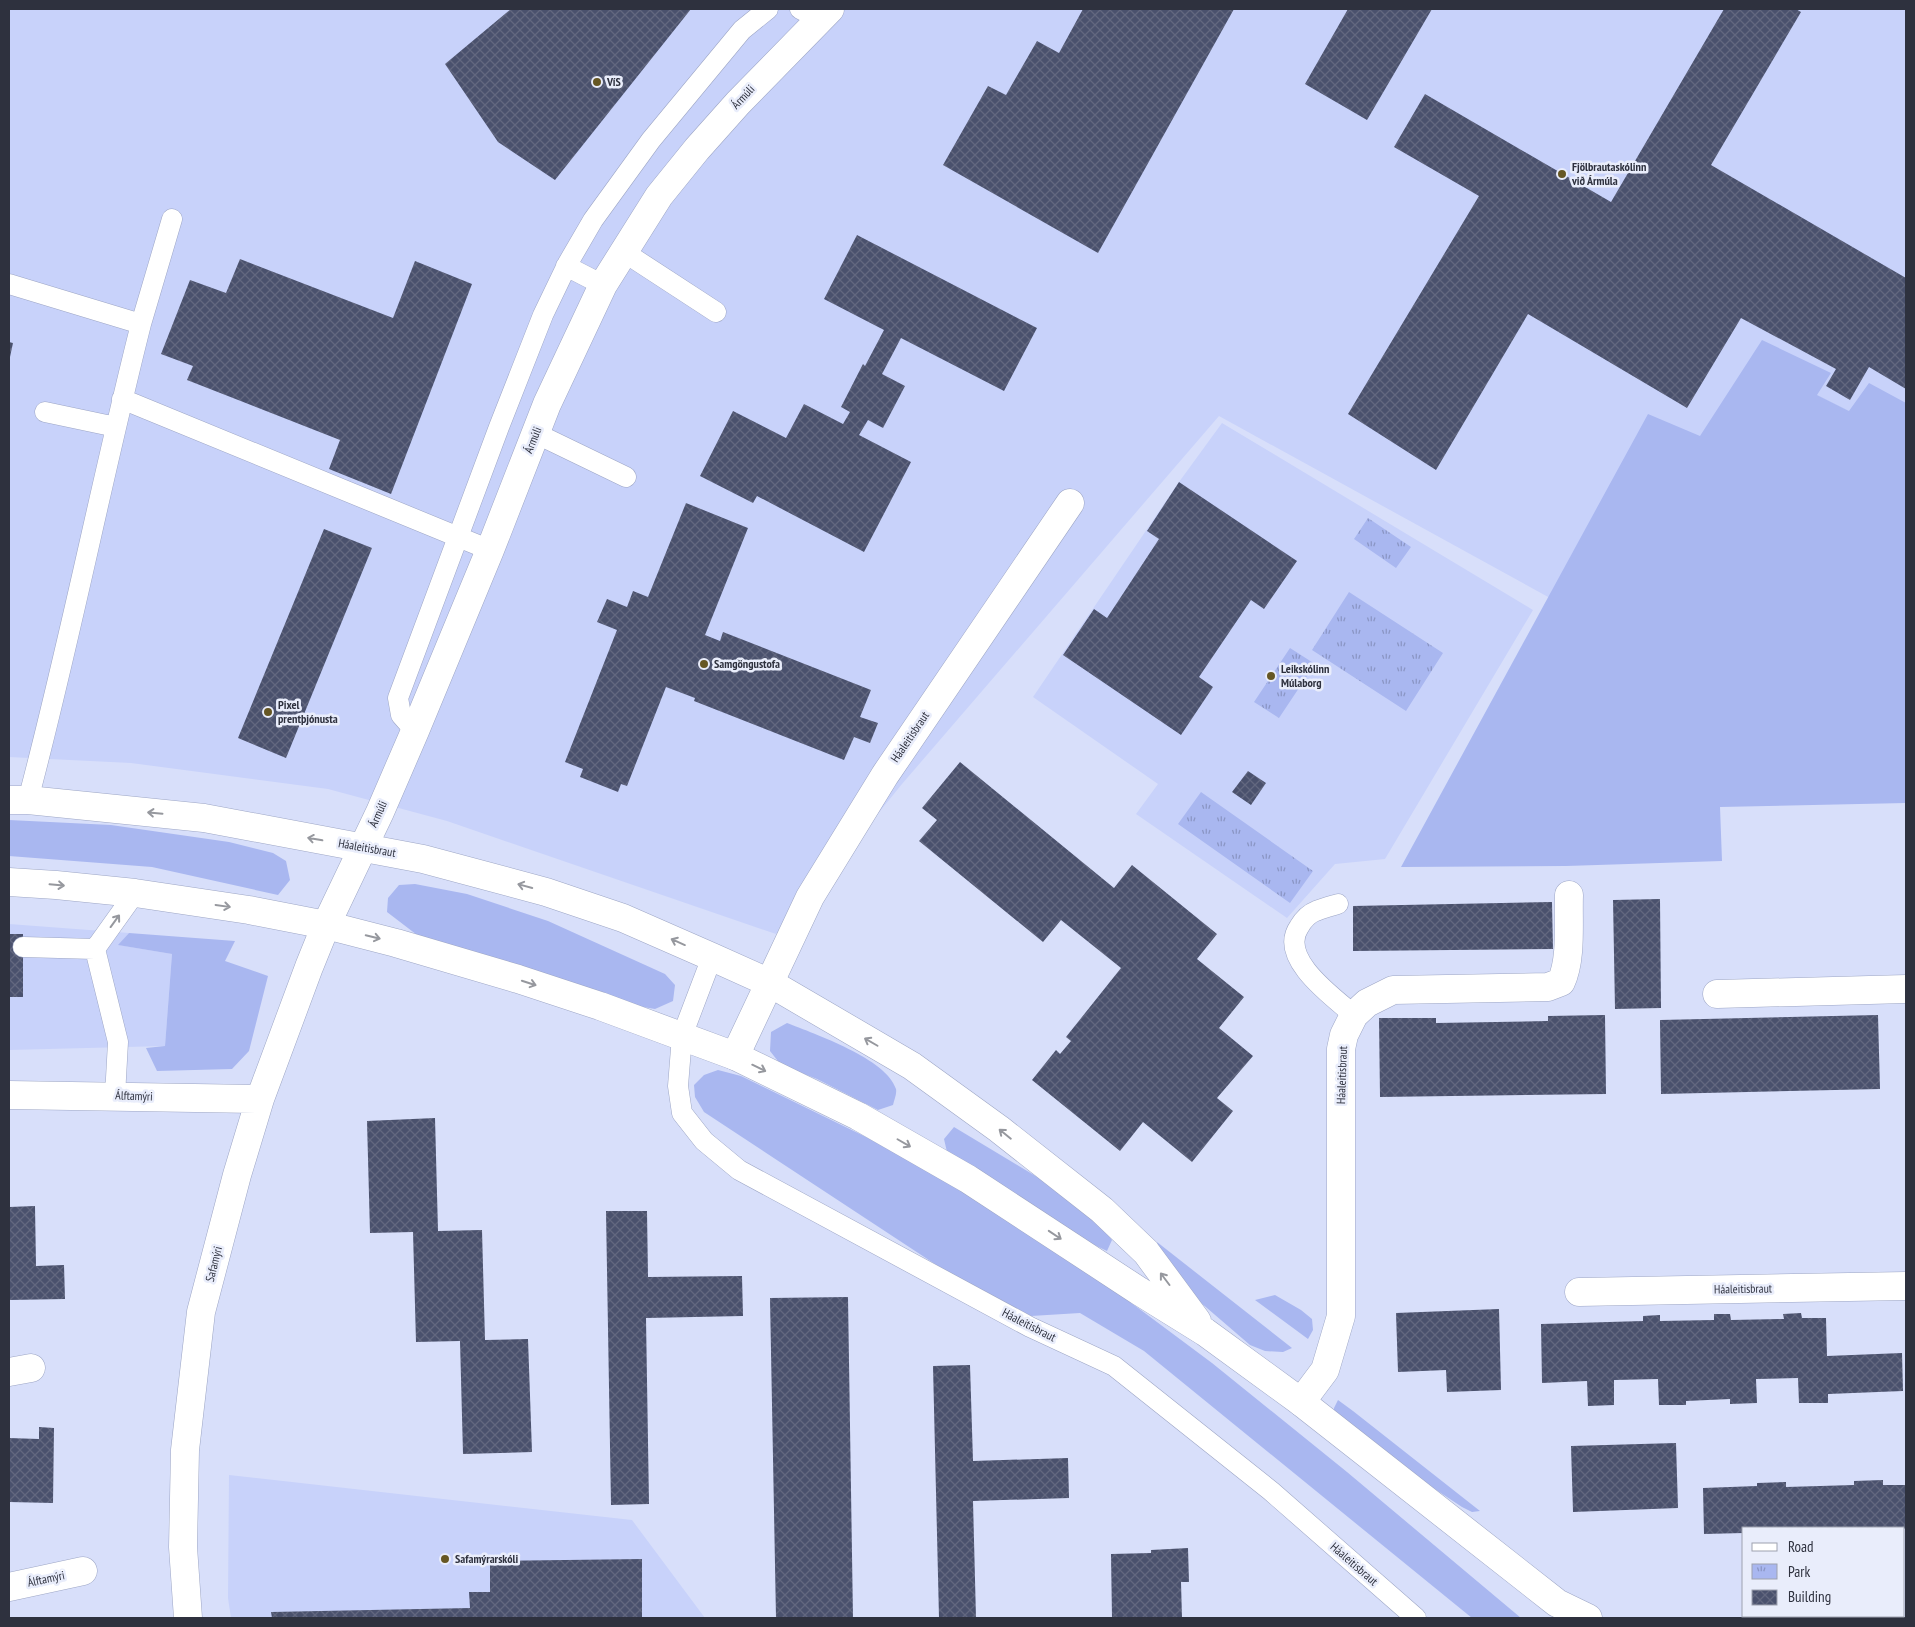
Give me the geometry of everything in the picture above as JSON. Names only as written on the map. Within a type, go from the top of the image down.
[{"type":"street","name":"Ármúli","points":[[326,926],[415,731],[536,433],[603,285],[659,196],[697,149],[816,12]]},
{"type":"street","name":"Háaleitisbraut","points":[[735,1056],[810,897],[885,775],[1070,503]]},
{"type":"street","name":"Háaleitisbraut","points":[[19,800],[204,818],[423,859],[546,892],[623,918],[770,983],[912,1066],[999,1129],[1102,1210],[1146,1252],[1205,1332]]},
{"type":"street","name":"Háaleitisbraut","points":[[9,882],[135,893],[249,910],[326,926],[396,943],[518,979],[600,1006],[735,1056],[858,1116],[968,1179],[1138,1291],[1205,1332],[1301,1402],[1563,1610],[1588,1618]]},
{"type":"street","name":"Háaleitisbraut","points":[[1301,1402],[1325,1370],[1341,1316],[1341,1049],[1344,1035],[1354,1015],[1367,1003],[1393,990],[1548,987],[1561,982],[1565,974],[1567,962],[1569,895]]},
{"type":"street","name":"Safamýri","points":[[188,1618],[183,1547],[185,1450],[201,1312],[237,1175],[260,1098],[326,926]]},
{"type":"street","points":[[1717,994],[1906,989]]},
{"type":"street","name":"Álftamýri","points":[[9,1095],[260,1098]]},
{"type":"street","name":"Háaleitisbraut","points":[[1579,1292],[1906,1286]]},
{"type":"street","name":"Álftamýri","points":[[9,1587],[83,1571]]},
{"type":"lane","points":[[415,731],[401,715],[398,698],[543,315],[566,266],[593,220],[651,140],[742,30],[768,9]]},
{"type":"lane","points":[[19,800],[85,567],[122,399],[141,324],[172,219]]},
{"type":"lane","points":[[624,252],[716,312]]},
{"type":"lane","points":[[566,266],[603,285]]},
{"type":"lane","points":[[9,284],[141,324]]},
{"type":"lane","points":[[122,399],[490,550]]},
{"type":"lane","points":[[45,412],[116,427]]},
{"type":"lane","points":[[536,433],[626,477]]},
{"type":"lane","points":[[115,1096],[118,1042],[95,949],[135,893]]},
{"type":"lane","points":[[1338,904],[1315,911],[1304,918],[1296,932],[1297,956],[1304,969],[1320,986],[1354,1015]]},
{"type":"lane","points":[[23,947],[95,949]]},
{"type":"lane","name":"Háaleitisbraut","points":[[712,957],[682,1036],[678,1086],[682,1113],[704,1141],[739,1170],[1030,1327],[1114,1366],[1271,1491],[1416,1618]]},
{"type":"shaded area","points":[[9,9],[1906,9],[1906,439],[1816,395],[1601,626],[1219,416],[902,784],[810,897],[776,934],[447,821],[328,789],[131,763],[9,757]]},
{"type":"shaded area","name":"Leikskólinn Múlaborg","points":[[1222,423],[1533,610],[1385,859],[1335,864],[1287,918],[1136,814],[1158,784],[1033,697],[1179,482]]},
{"type":"shaded area","points":[[9,924],[129,933],[119,945],[172,954],[165,1046],[9,1050]]},
{"type":"shaded area","name":"Safamýrarskóli","points":[[229,1475],[632,1520],[705,1618],[231,1618],[228,1598]]},
{"type":"green space","points":[[1762,340],[1831,373],[1817,395],[1849,411],[1869,383],[1906,403],[1906,803],[1720,807],[1722,861],[1566,866],[1401,867],[1648,414],[1700,436]]},
{"type":"green space","points":[[1368,518],[1411,547],[1396,568],[1354,539]]},
{"type":"green space","points":[[1349,592],[1443,653],[1406,711],[1312,650]]},
{"type":"green space","points":[[1290,648],[1315,664],[1279,718],[1254,702]]},
{"type":"green space","points":[[1201,792],[1313,871],[1290,903],[1178,824]]},
{"type":"green space","points":[[9,820],[111,825],[229,842],[273,853],[286,861],[290,880],[278,895],[152,867],[9,856]]},
{"type":"green space","points":[[415,884],[467,894],[548,921],[665,974],[675,985],[673,1001],[655,1009],[637,1006],[421,938],[387,912],[388,898],[399,885]]},
{"type":"green space","points":[[129,933],[235,941],[225,961],[268,976],[249,1051],[232,1069],[157,1071],[146,1048],[165,1046],[172,954],[118,945]]},
{"type":"green space","points":[[787,1023],[849,1049],[879,1068],[890,1078],[896,1089],[893,1105],[878,1110],[817,1079],[781,1065],[770,1051],[771,1032]]},
{"type":"green space","points":[[718,1070],[741,1076],[866,1137],[976,1198],[1075,1261],[1212,1363],[1347,1472],[1521,1618],[1472,1618],[1144,1351],[1080,1313],[1031,1316],[941,1268],[704,1112],[695,1097],[694,1085],[704,1075]]},
{"type":"green space","points":[[954,1127],[1067,1195],[1102,1227],[1112,1240],[1107,1251],[1084,1240],[947,1152],[944,1139]]},
{"type":"green space","points":[[1157,1242],[1292,1348],[1283,1352],[1265,1351],[1250,1345],[1200,1302],[1160,1252]]},
{"type":"green space","points":[[1275,1295],[1301,1310],[1312,1319],[1313,1330],[1308,1339],[1255,1300]]},
{"type":"green space","points":[[1338,1400],[1480,1511],[1472,1512],[1462,1507],[1394,1462],[1334,1417],[1334,1408]]},
{"type":"building","points":[[511,9],[691,9],[555,180],[498,142],[445,64]]},
{"type":"building","points":[[1083,9],[1234,9],[1098,253],[943,165],[988,86],[1006,95],[1037,41],[1059,53]]},
{"type":"building","points":[[1348,9],[1432,9],[1367,120],[1305,84]]},
{"type":"building","name":"Fjölbrautaskólinn við Ármúla","points":[[1724,9],[1796,9],[1801,12],[1711,165],[1906,278],[1906,389],[1869,367],[1850,400],[1826,386],[1836,369],[1741,318],[1687,408],[1528,314],[1436,470],[1348,414],[1479,196],[1394,147],[1425,94],[1611,202]]},
{"type":"building","points":[[857,235],[1037,328],[1004,391],[901,338],[882,374],[905,386],[883,428],[868,420],[859,435],[911,462],[864,552],[757,496],[753,503],[700,476],[733,411],[786,438],[804,404],[843,424],[850,412],[841,407],[863,364],[865,366],[884,330],[824,299]]},
{"type":"building","points":[[240,259],[393,318],[415,261],[472,284],[391,494],[329,469],[340,440],[187,380],[193,366],[161,354],[190,280],[226,293]]},
{"type":"building","points":[[9,342],[13,343],[10,357],[9,357]]},
{"type":"building","points":[[1179,482],[1297,561],[1264,609],[1251,600],[1199,677],[1213,687],[1181,735],[1063,655],[1094,609],[1107,618],[1159,539],[1147,531]]},
{"type":"building","name":"Samgöngustofa","points":[[686,503],[748,528],[705,635],[720,641],[723,632],[871,690],[860,717],[878,723],[870,743],[854,737],[844,760],[694,701],[695,698],[666,687],[627,786],[621,784],[618,792],[580,777],[583,769],[565,762],[617,630],[597,622],[607,599],[627,607],[633,591],[648,597]]},
{"type":"building","points":[[324,529],[372,548],[286,758],[238,738]]},
{"type":"building","points":[[960,762],[1114,888],[1132,865],[1217,934],[1197,959],[1244,997],[1219,1028],[1253,1056],[1217,1098],[1233,1111],[1192,1162],[1143,1122],[1120,1151],[1032,1080],[1056,1050],[1060,1054],[1071,1041],[1066,1037],[1121,968],[1061,920],[1043,942],[919,841],[937,820],[922,808]]},
{"type":"building","points":[[1248,771],[1266,783],[1251,805],[1232,792]]},
{"type":"building","points":[[1660,899],[1661,1008],[1615,1009],[1613,900]]},
{"type":"building","points":[[1552,902],[1553,949],[1353,951],[1353,906]]},
{"type":"building","points":[[9,934],[23,934],[23,997],[9,997]]},
{"type":"building","points":[[1605,1015],[1606,1094],[1380,1097],[1379,1018],[1436,1018],[1436,1023],[1548,1021],[1548,1016]]},
{"type":"building","points":[[1878,1015],[1880,1089],[1661,1094],[1660,1020]]},
{"type":"building","points":[[435,1118],[438,1231],[482,1230],[485,1340],[528,1339],[532,1452],[463,1454],[460,1341],[416,1342],[413,1232],[370,1233],[367,1121]]},
{"type":"building","points":[[35,1206],[36,1266],[64,1265],[65,1299],[9,1300],[9,1207]]},
{"type":"building","points":[[606,1211],[647,1211],[648,1277],[742,1276],[743,1316],[646,1318],[649,1504],[611,1505]]},
{"type":"building","points":[[848,1297],[853,1618],[776,1618],[770,1298]]},
{"type":"building","points":[[1499,1309],[1501,1390],[1447,1392],[1446,1370],[1398,1372],[1396,1313]]},
{"type":"building","points":[[1801,1313],[1802,1318],[1826,1318],[1827,1356],[1902,1353],[1903,1391],[1828,1394],[1828,1403],[1799,1403],[1798,1378],[1756,1379],[1757,1403],[1730,1404],[1730,1399],[1686,1401],[1686,1405],[1659,1405],[1658,1379],[1614,1380],[1614,1405],[1588,1406],[1587,1381],[1542,1383],[1541,1324],[1643,1321],[1643,1316],[1660,1315],[1660,1321],[1714,1320],[1714,1314],[1730,1314],[1731,1320],[1784,1319],[1783,1314]]},
{"type":"building","points":[[970,1365],[973,1461],[1068,1458],[1069,1498],[973,1501],[976,1618],[939,1618],[933,1366]]},
{"type":"building","points":[[39,1427],[54,1428],[53,1503],[9,1502],[9,1438],[39,1439]]},
{"type":"building","points":[[1676,1443],[1678,1508],[1573,1512],[1571,1446]]},
{"type":"building","points":[[1883,1480],[1883,1485],[1905,1485],[1906,1530],[1905,1527],[1742,1527],[1742,1533],[1704,1534],[1703,1488],[1757,1486],[1757,1483],[1786,1482],[1786,1487],[1854,1485],[1854,1481]]},
{"type":"building","points":[[1188,1548],[1189,1582],[1181,1582],[1182,1618],[1112,1618],[1111,1554],[1151,1553],[1151,1550]]},
{"type":"building","points":[[642,1559],[642,1618],[272,1618],[271,1612],[470,1608],[469,1592],[490,1592],[490,1561]]},
{"type":"place","name":"VíS","points":[[597,82]]},
{"type":"place","name":"Fjölbrautaskólinn við Ármúla","points":[[1562,174]]},
{"type":"place","name":"Samgöngustofa","points":[[704,664]]},
{"type":"place","name":"Leikskólinn Múlaborg","points":[[1271,676]]},
{"type":"place","name":"Pixel prentþjónusta","points":[[268,712]]},
{"type":"place","name":"Safamýrarskóli","points":[[445,1559]]}]
